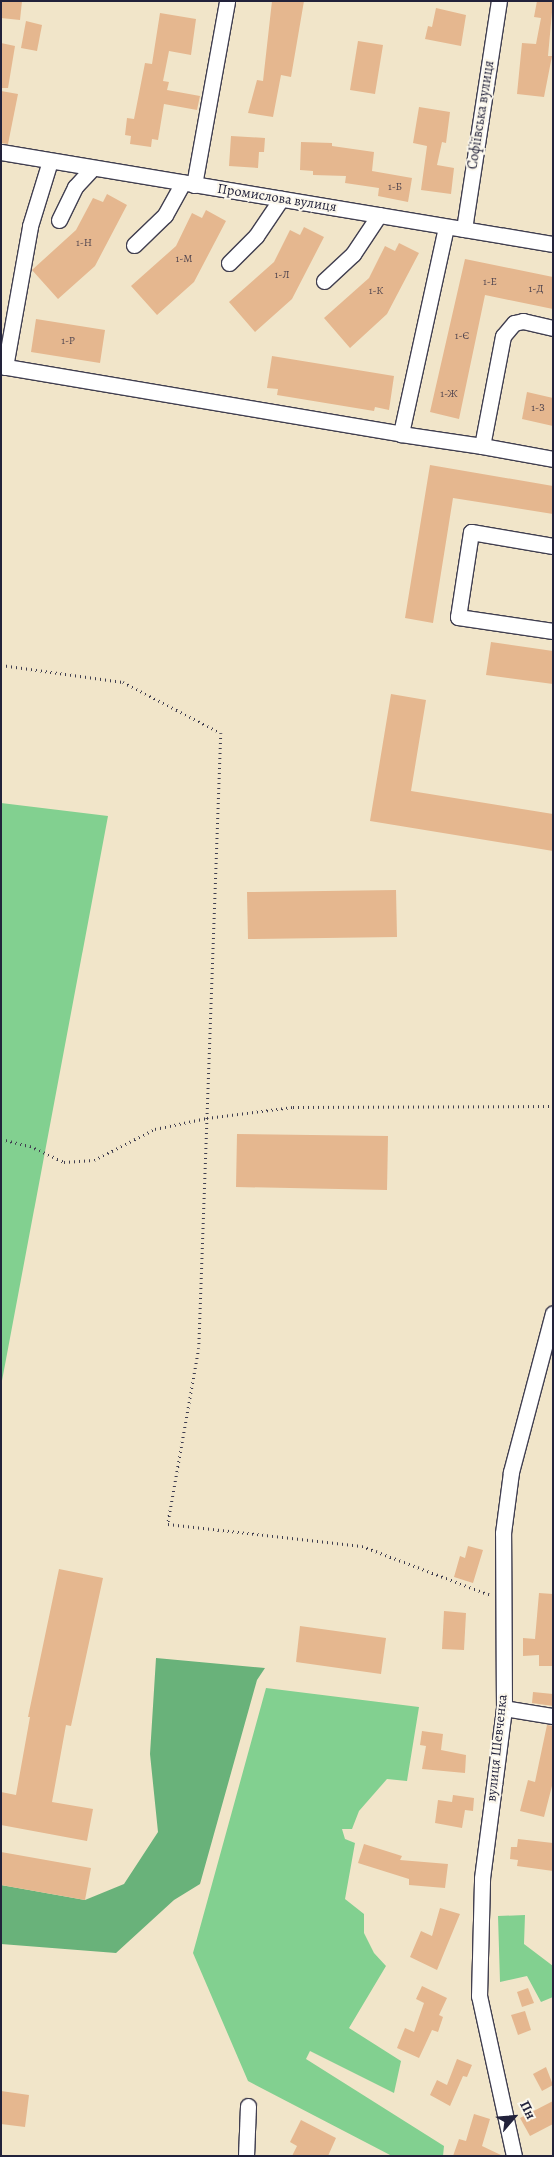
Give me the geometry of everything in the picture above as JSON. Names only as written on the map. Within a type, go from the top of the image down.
[{"type":"street","points":[[134,245],[165,214],[189,184],[226,1]]},
{"type":"street","name":"Софіївська вулиця","points":[[464,230],[499,1]]},
{"type":"street","name":"Промислова вулиця","points":[[1,152],[553,244]]},
{"type":"street","points":[[50,161],[30,226],[3,366],[553,459]]},
{"type":"street","points":[[59,220],[74,187],[93,168]]},
{"type":"street","points":[[229,263],[256,236],[281,199]]},
{"type":"street","points":[[324,281],[353,254],[379,215]]},
{"type":"street","points":[[401,434],[446,226]]},
{"type":"street","points":[[482,446],[503,336],[514,323],[523,321],[553,328]]},
{"type":"street","points":[[553,546],[471,532],[458,617],[553,631]]},
{"type":"street","name":"вулиця Шевченка","points":[[514,2156],[479,1996],[482,1878],[504,1708],[503,1534],[511,1472],[553,1313]]},
{"type":"street","points":[[504,1708],[553,1716]]},
{"type":"street","points":[[246,2156],[248,2106]]},
{"type":"path","points":[[1,664],[123,682],[222,733],[199,1348],[168,1524],[362,1546],[503,1600]]},
{"type":"path","points":[[1,1139],[30,1146],[64,1162],[94,1160],[155,1129],[207,1118],[294,1107],[553,1106]]},
{"type":"green space","points":[[1,803],[108,816],[1,1386]]},
{"type":"green space","points":[[156,1658],[265,1668],[257,1680],[200,1884],[174,1900],[116,1953],[1,1944],[1,1885],[85,1900],[124,1884],[158,1832],[150,1754]]},
{"type":"green space","points":[[266,1688],[419,1707],[407,1781],[387,1779],[359,1811],[352,1829],[342,1829],[345,1839],[355,1843],[345,1899],[364,1914],[364,1933],[374,1953],[386,1966],[349,2028],[401,2061],[394,2093],[310,2051],[306,2059],[444,2146],[443,2156],[392,2156],[248,2081],[193,1953]]},
{"type":"green space","points":[[525,1915],[524,1944],[553,1966],[553,1997],[541,2002],[527,1976],[500,1982],[498,1916]]},
{"type":"building","points":[[1,1],[22,1],[20,20],[1,18]]},
{"type":"building","points":[[272,1],[304,1],[291,77],[281,75],[273,117],[248,113],[257,80],[263,81]]},
{"type":"building","points":[[537,1],[553,1],[548,56],[552,56],[544,97],[517,94],[522,43],[536,44],[541,18],[534,17]]},
{"type":"building","points":[[436,8],[466,15],[461,46],[425,39],[428,26],[432,27]]},
{"type":"building","points":[[160,13],[196,19],[191,55],[169,51],[163,81],[169,82],[167,90],[200,96],[197,110],[164,104],[158,140],[152,139],[151,147],[130,144],[131,136],[125,135],[127,118],[134,119],[145,63],[152,64]]},
{"type":"building","points":[[26,21],[42,25],[37,51],[21,48]]},
{"type":"building","points":[[358,41],[383,45],[375,94],[350,90]]},
{"type":"building","points":[[1,43],[15,46],[8,88],[1,88]]},
{"type":"building","points":[[1,91],[18,94],[8,144],[1,143]]},
{"type":"building","points":[[419,107],[450,112],[446,143],[442,142],[437,165],[454,168],[451,194],[421,190],[427,146],[413,143]]},
{"type":"building","points":[[231,136],[265,138],[264,152],[259,152],[258,168],[229,166]]},
{"type":"building","points":[[301,142],[332,143],[332,146],[374,152],[372,171],[412,178],[408,202],[378,196],[379,188],[345,183],[346,176],[313,175],[313,171],[300,170]]},
{"type":"building","points":[[107,194],[127,205],[95,266],[58,299],[32,270],[76,230],[93,198],[103,202]]},
{"type":"building","points":[[206,210],[226,221],[194,282],[157,315],[131,286],[176,246],[192,213],[202,218]]},
{"type":"building","points":[[304,227],[324,237],[292,299],[255,332],[229,302],[274,262],[290,230],[300,235]]},
{"type":"building","points":[[399,243],[419,253],[387,314],[350,348],[324,318],[369,278],[385,246],[395,251]]},
{"type":"building","points":[[465,259],[553,277],[553,309],[485,295],[459,419],[430,412]]},
{"type":"building","points":[[36,319],[105,330],[100,363],[31,352]]},
{"type":"building","points":[[272,356],[394,376],[389,410],[375,407],[374,411],[277,395],[278,389],[267,388]]},
{"type":"building","points":[[527,392],[553,398],[553,426],[522,419]]},
{"type":"building","points":[[430,465],[553,486],[553,514],[453,498],[433,623],[405,618]]},
{"type":"building","points":[[491,642],[553,651],[553,684],[486,675]]},
{"type":"building","points":[[391,694],[426,700],[411,791],[553,814],[553,851],[370,821]]},
{"type":"building","points":[[396,890],[397,937],[248,939],[247,892]]},
{"type":"building","points":[[237,1134],[388,1136],[387,1190],[236,1187]]},
{"type":"building","points":[[468,1546],[483,1550],[473,1583],[454,1577],[460,1556],[465,1558]]},
{"type":"building","points":[[59,1569],[103,1578],[71,1726],[66,1725],[52,1802],[93,1809],[87,1841],[1,1825],[1,1792],[16,1795],[30,1717],[28,1717]]},
{"type":"building","points":[[539,1593],[553,1594],[553,1666],[539,1666],[539,1655],[523,1656],[523,1638],[535,1639]]},
{"type":"building","points":[[444,1611],[466,1613],[464,1650],[442,1649]]},
{"type":"building","points":[[300,1626],[386,1638],[381,1674],[296,1662]]},
{"type":"building","points":[[533,1692],[553,1694],[553,1706],[532,1703]]},
{"type":"building","points":[[547,1725],[553,1726],[553,1782],[544,1817],[520,1811],[528,1780],[535,1782]]},
{"type":"building","points":[[422,1731],[443,1734],[441,1750],[466,1755],[465,1773],[422,1769],[426,1746],[420,1745]]},
{"type":"building","points":[[453,1795],[474,1798],[473,1811],[465,1810],[462,1828],[435,1823],[438,1800],[452,1802]]},
{"type":"building","points":[[518,1839],[553,1843],[553,1871],[517,1866],[518,1860],[510,1859],[511,1847],[517,1847]]},
{"type":"building","points":[[364,1844],[402,1856],[400,1860],[448,1864],[445,1888],[409,1885],[409,1879],[358,1863]]},
{"type":"building","points":[[1,1852],[91,1868],[85,1900],[1,1885]]},
{"type":"building","points":[[440,1908],[460,1914],[437,1970],[410,1957],[421,1931],[432,1936]]},
{"type":"building","points":[[422,1986],[447,1998],[439,2015],[443,2017],[438,2032],[432,2030],[419,2058],[397,2048],[405,2028],[414,2032],[424,2003],[416,1999]]},
{"type":"building","points":[[528,1988],[534,2003],[522,2007],[517,1992]]},
{"type":"building","points":[[525,2011],[531,2030],[518,2035],[511,2015]]},
{"type":"building","points":[[457,2059],[472,2065],[467,2077],[463,2076],[450,2106],[430,2095],[437,2080],[447,2085]]},
{"type":"building","points":[[546,2067],[553,2085],[542,2091],[533,2074]]},
{"type":"building","points":[[1,2091],[29,2095],[25,2127],[1,2124]]},
{"type":"building","points":[[553,2101],[553,2124],[530,2136],[520,2118]]},
{"type":"building","points":[[474,2114],[490,2119],[482,2146],[503,2156],[453,2156],[459,2139],[466,2141]]},
{"type":"building","points":[[301,2120],[336,2138],[328,2156],[292,2156],[297,2146],[290,2142]]}]
